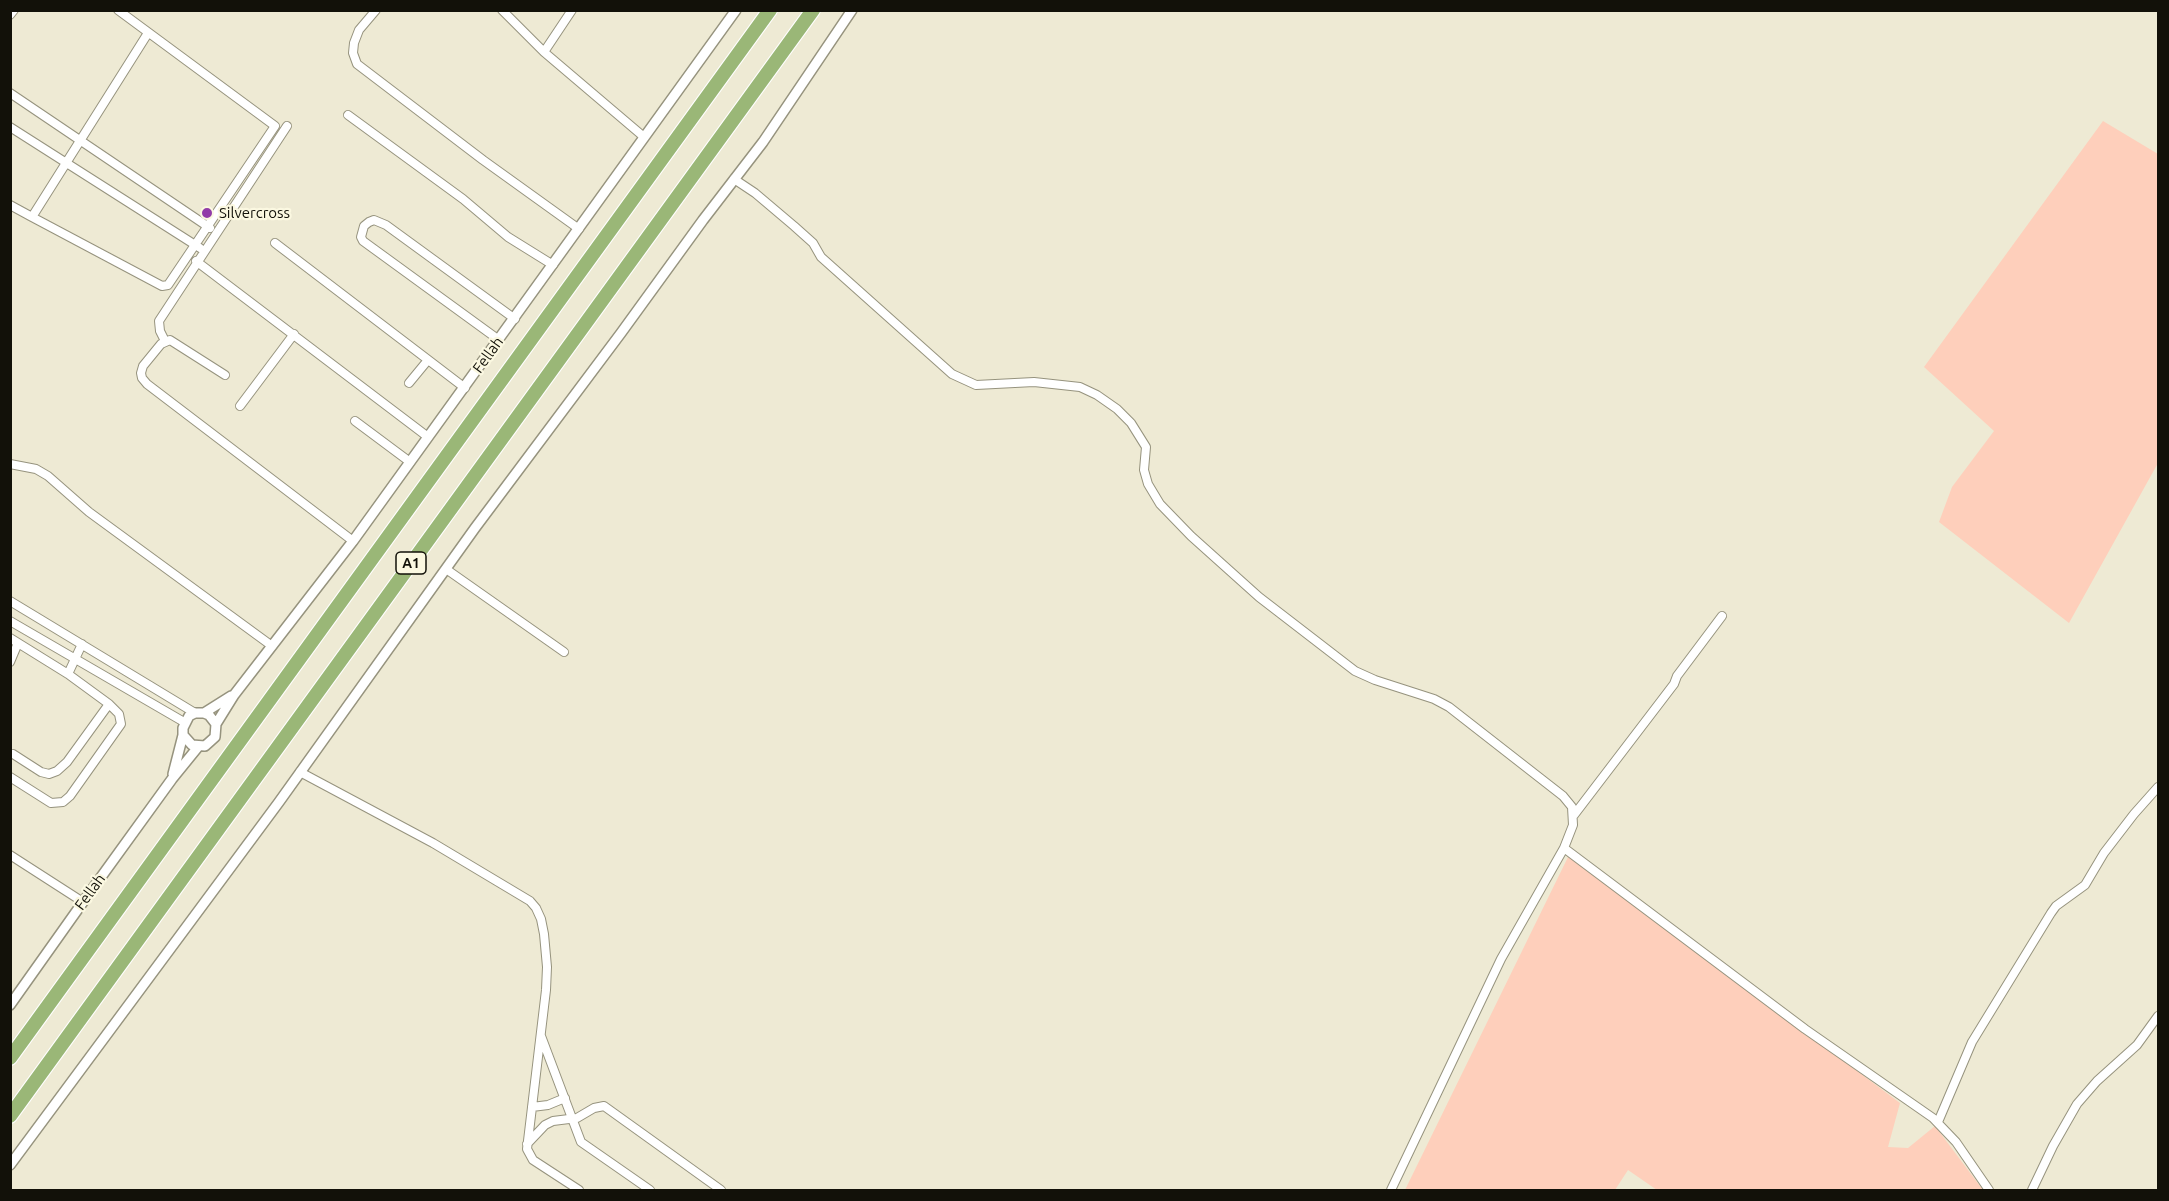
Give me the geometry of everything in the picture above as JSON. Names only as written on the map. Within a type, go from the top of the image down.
[{"type":"highway","name":"A1","points":[[10,1058],[770,10]]},
{"type":"highway","name":"A1","points":[[10,1116],[813,10]]},
{"type":"street","points":[[10,15],[14,10]]},
{"type":"street","points":[[10,205],[162,286],[168,285],[275,126],[118,10]]},
{"type":"street","points":[[376,10],[359,30],[354,43],[353,52],[357,64],[483,160],[579,229]]},
{"type":"street","points":[[502,10],[544,52],[644,137]]},
{"type":"street","points":[[544,52],[572,10]]},
{"type":"street","name":"Fellah","points":[[10,1005],[172,779],[198,747],[211,742],[215,737],[216,724],[234,695],[353,541],[736,10]]},
{"type":"street","points":[[10,1166],[300,772],[446,568],[775,125],[852,10]]},
{"type":"street","points":[[32,217],[148,33]]},
{"type":"street","points":[[10,93],[216,232]]},
{"type":"street","points":[[348,115],[463,199],[508,237],[553,265]]},
{"type":"street","points":[[225,375],[175,342],[165,340],[160,331],[159,321],[196,261],[287,126]]},
{"type":"street","points":[[10,127],[204,250]]},
{"type":"street","points":[[734,179],[755,193],[794,226],[813,243],[821,257],[952,374],[976,385],[1034,382],[1080,387],[1097,395],[1117,409],[1131,423],[1146,447],[1144,470],[1148,484],[1160,504],[1182,528],[1259,597],[1355,670],[1375,680],[1434,699],[1456,712],[1563,795],[1572,807],[1573,825],[1564,848],[1501,960],[1391,1191]]},
{"type":"street","points":[[500,340],[363,241],[361,237],[364,226],[374,220],[386,225],[515,319]]},
{"type":"street","points":[[275,243],[465,388]]},
{"type":"street","points":[[196,261],[428,437]]},
{"type":"street","points":[[240,406],[294,334]]},
{"type":"street","points":[[165,340],[143,366],[141,373],[147,384],[353,541]]},
{"type":"street","points":[[409,383],[428,360]]},
{"type":"street","points":[[355,421],[410,462]]},
{"type":"street","points":[[10,464],[36,469],[48,476],[89,512],[272,646]]},
{"type":"street","points":[[446,568],[564,652]]},
{"type":"street","points":[[10,601],[199,713],[209,715],[216,724]]},
{"type":"street","points":[[1574,815],[1674,684],[1677,676],[1722,616]]},
{"type":"street","points":[[10,621],[184,722]]},
{"type":"street","points":[[10,638],[68,674],[110,704],[119,714],[121,724],[66,800],[51,803],[10,777]]},
{"type":"street","points":[[10,662],[18,643]]},
{"type":"street","points":[[68,674],[82,645]]},
{"type":"street","name":"Fellah","points":[[172,779],[184,722],[234,695]]},
{"type":"street","points":[[11,755],[41,772],[49,774],[57,771],[67,762],[110,704]]},
{"type":"street","points":[[183,735],[198,747]]},
{"type":"street","points":[[300,772],[433,843],[530,901],[541,919],[546,947],[546,990],[526,1145],[533,1160],[579,1191]]},
{"type":"street","points":[[1938,1122],[1972,1042],[2051,913],[2056,906],[2085,885],[2104,853],[2158,787]]},
{"type":"street","points":[[1564,848],[1805,1029],[1938,1122],[1963,1152],[1989,1191]]},
{"type":"street","points":[[10,855],[83,902]]},
{"type":"street","points":[[2032,1191],[2053,1146],[2077,1104],[2097,1081],[2137,1045],[2158,1016]]},
{"type":"street","points":[[540,1034],[581,1142],[650,1191]]},
{"type":"street","points":[[532,1107],[548,1105],[564,1098]]},
{"type":"street","points":[[526,1145],[545,1125],[558,1119],[577,1119],[594,1108],[604,1106],[721,1191]]},
{"type":"shaded area","points":[[2103,121],[2158,154],[2158,463],[2069,623],[1939,522],[1952,487],[1994,431],[1924,367]]},
{"type":"shaded area","points":[[1569,855],[1900,1103],[1888,1147],[1908,1148],[1935,1126],[1983,1190],[1657,1190],[1628,1170],[1615,1190],[1405,1190]]},
{"type":"place","name":"Silvercross","points":[[207,213]]}]
